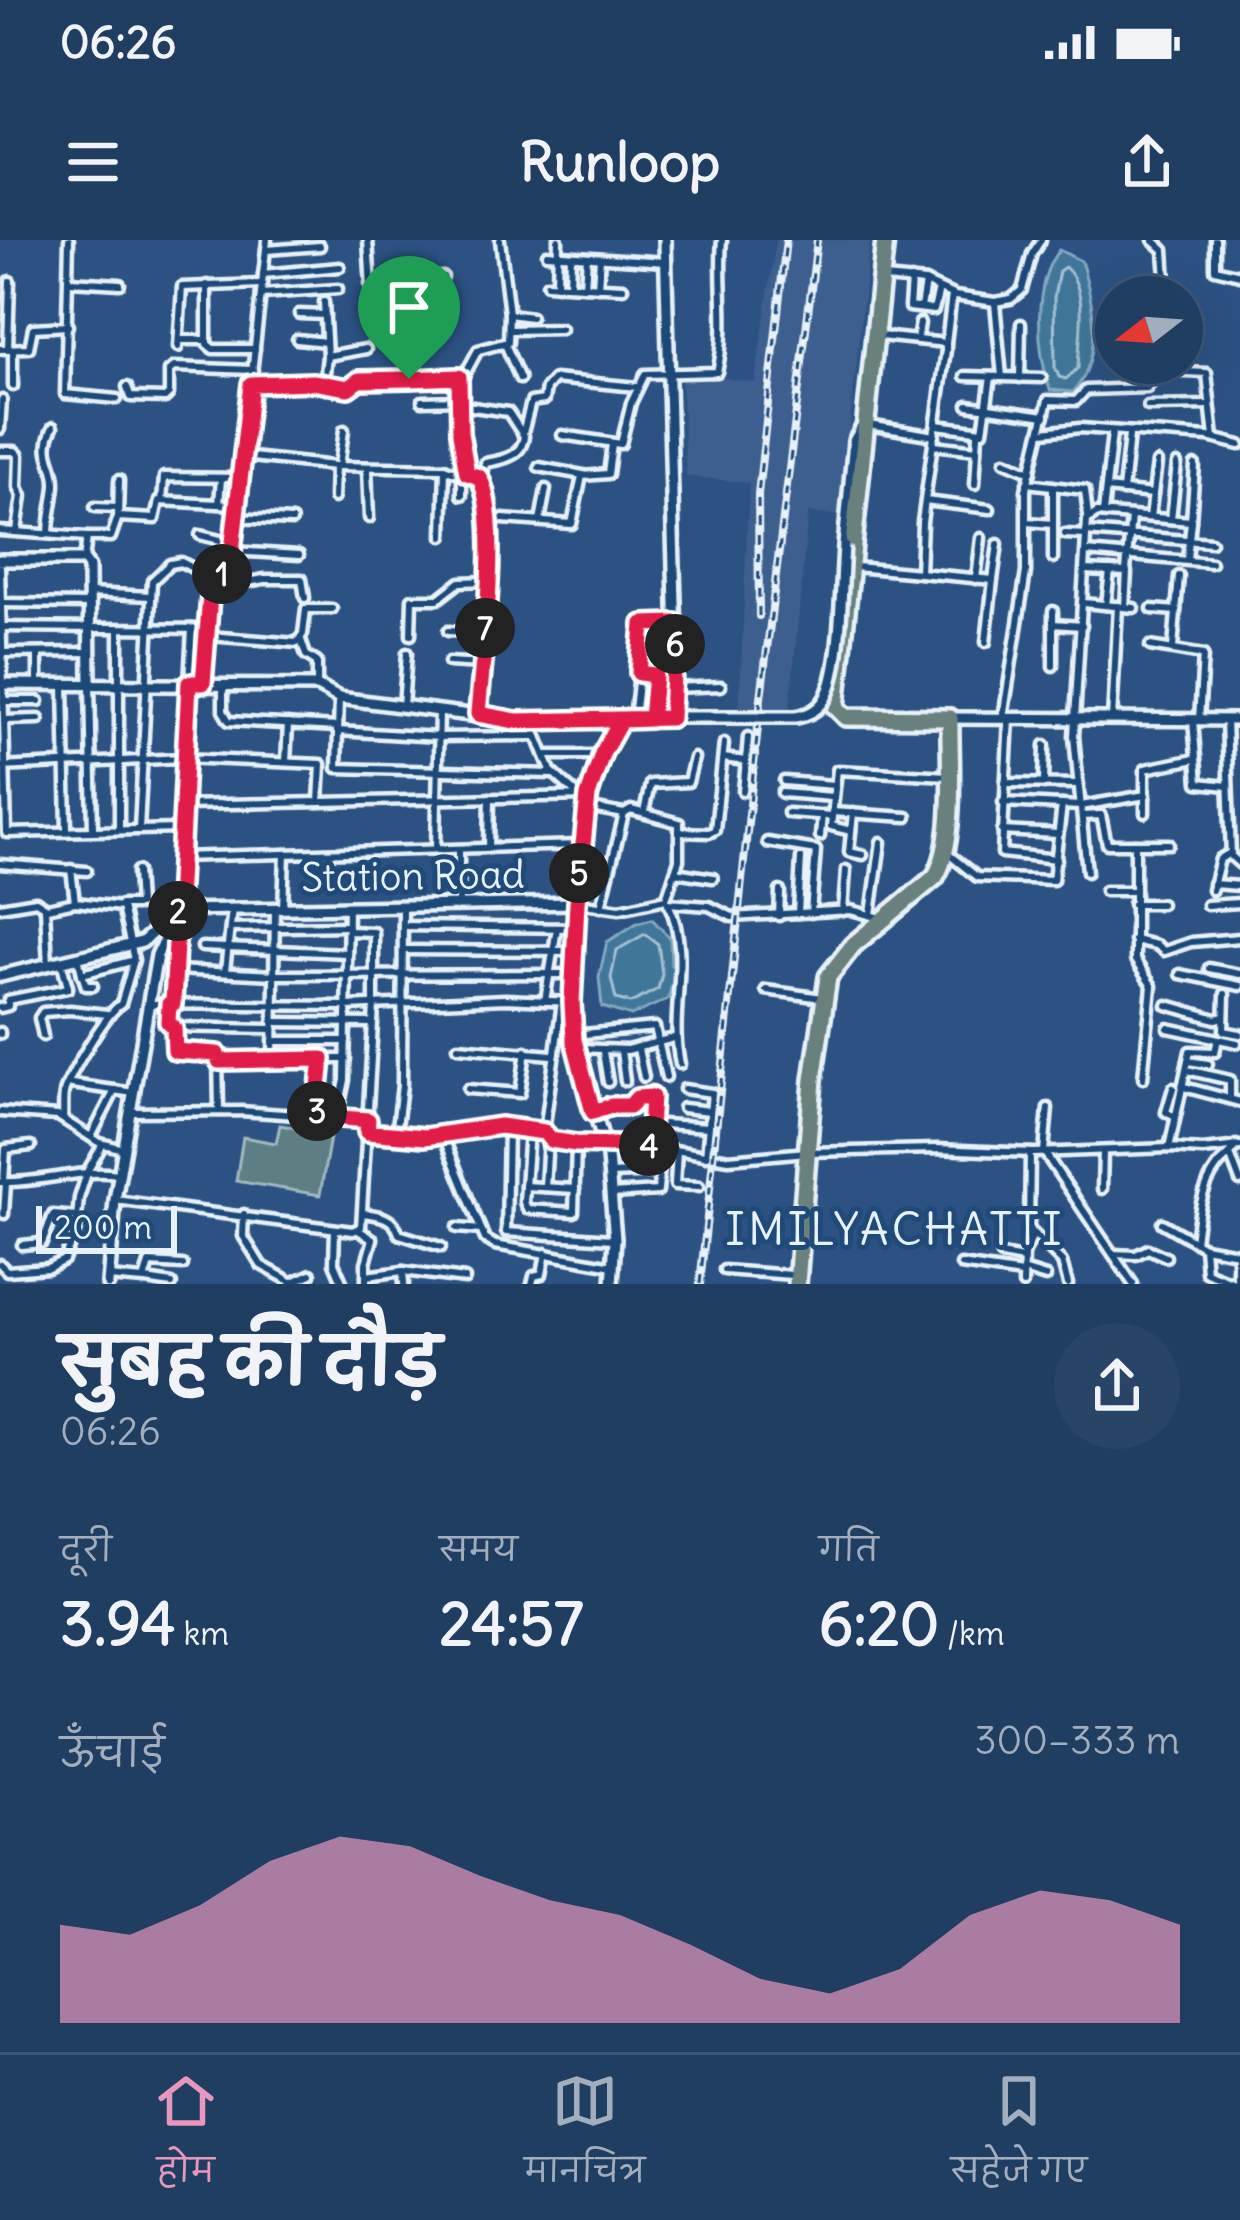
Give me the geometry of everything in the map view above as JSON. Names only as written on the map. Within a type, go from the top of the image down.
[{"type":"highway","points":[[793,1281],[828,977],[877,916],[935,877],[945,850],[950,718],[845,717],[837,711],[885,240]]},
{"type":"street","points":[[69,240],[65,394],[117,399]]},
{"type":"street","points":[[203,683],[210,596],[232,547],[267,240]]},
{"type":"street","points":[[368,240],[374,334]]},
{"type":"street","points":[[500,240],[509,314],[506,344],[520,379]]},
{"type":"street","points":[[556,285],[558,240]]},
{"type":"street","points":[[1,684],[317,686],[339,698],[439,711],[671,718],[675,623],[665,240]]},
{"type":"street","points":[[562,435],[623,442],[637,387],[645,374],[671,370],[710,374],[719,368],[724,333],[718,284],[722,240]]},
{"type":"street","points":[[882,278],[925,282],[952,295],[995,302],[1011,299],[1022,290],[1041,240]]},
{"type":"street","points":[[1153,240],[1164,250],[1166,276]]},
{"type":"street","points":[[1215,240],[1214,269],[1240,275]]},
{"type":"street","points":[[266,250],[320,246]]},
{"type":"street","points":[[547,254],[666,262]]},
{"type":"street","points":[[570,285],[572,256]]},
{"type":"street","points":[[585,286],[587,257]]},
{"type":"street","points":[[598,287],[600,258]]},
{"type":"street","points":[[263,274],[340,267]]},
{"type":"street","points":[[370,284],[443,277]]},
{"type":"street","points":[[911,280],[908,305],[936,309],[939,289]]},
{"type":"street","points":[[10,281],[7,349],[14,386]]},
{"type":"street","points":[[70,281],[120,284]]},
{"type":"street","points":[[921,308],[925,282]]},
{"type":"street","points":[[547,284],[623,288]]},
{"type":"street","points":[[207,285],[205,340],[209,348],[255,350]]},
{"type":"street","points":[[205,340],[178,344],[180,290],[185,286],[338,289]]},
{"type":"street","points":[[920,573],[952,295]]},
{"type":"street","points":[[324,302],[324,383]]},
{"type":"street","points":[[995,302],[1002,377]]},
{"type":"street","points":[[299,314],[325,315]]},
{"type":"street","points":[[509,314],[531,317]]},
{"type":"street","points":[[917,340],[920,322]]},
{"type":"street","points":[[1020,378],[1021,324]]},
{"type":"street","points":[[7,349],[29,348],[32,328],[68,326]]},
{"type":"street","points":[[509,330],[561,329]]},
{"type":"street","points":[[874,336],[946,343]]},
{"type":"street","points":[[297,339],[326,342]]},
{"type":"street","points":[[251,384],[324,383],[348,388],[359,380],[459,377],[478,350],[506,344]]},
{"type":"street","points":[[327,356],[366,349]]},
{"type":"street","points":[[127,387],[130,398],[165,398],[169,396],[169,370],[174,367],[253,370]]},
{"type":"street","points":[[1203,370],[1214,439]]},
{"type":"street","points":[[964,376],[1042,378]]},
{"type":"street","points":[[459,377],[462,495]]},
{"type":"street","points":[[937,425],[983,431],[991,377]]},
{"type":"street","points":[[478,714],[487,580],[485,463],[515,454],[523,444],[531,402],[544,400],[554,379],[637,387]]},
{"type":"street","points":[[1057,859],[1004,855],[1002,831],[1006,718],[1025,586],[1028,483],[1050,399],[1076,401],[1086,390],[1147,388],[1150,384]]},
{"type":"street","points":[[0,428],[2,400]]},
{"type":"street","points":[[422,401],[459,402],[508,412],[523,433]]},
{"type":"street","points":[[1148,406],[1211,404]]},
{"type":"street","points":[[968,405],[1045,416]]},
{"type":"street","points":[[502,716],[531,721],[796,717],[814,711],[823,703],[832,677],[854,440],[863,425],[977,450]]},
{"type":"street","points":[[49,534],[50,495],[55,485],[46,451],[52,427]]},
{"type":"street","points":[[1042,432],[1056,434],[1075,428],[1214,439],[1240,446]]},
{"type":"street","points":[[334,497],[344,430]]},
{"type":"street","points":[[975,484],[978,432]]},
{"type":"street","points":[[1103,513],[1112,433]]},
{"type":"street","points":[[1123,491],[1130,434]]},
{"type":"street","points":[[539,466],[608,475],[612,444]]},
{"type":"street","points":[[0,451],[19,455],[22,496],[17,531]]},
{"type":"street","points":[[242,456],[337,466],[446,468],[482,481]]},
{"type":"street","points":[[1005,461],[1031,472]]},
{"type":"street","points":[[1150,518],[1156,463]]},
{"type":"street","points":[[1171,519],[1177,464]]},
{"type":"street","points":[[1187,561],[1196,465]]},
{"type":"street","points":[[367,466],[368,518]]},
{"type":"street","points":[[443,536],[446,468]]},
{"type":"street","points":[[1139,474],[1155,475]]},
{"type":"street","points":[[488,518],[574,522],[584,475]]},
{"type":"street","points":[[161,501],[164,477],[241,478]]},
{"type":"street","points":[[219,504],[221,477]]},
{"type":"street","points":[[0,531],[111,537],[119,479]]},
{"type":"street","points":[[1028,483],[1087,492],[1076,720],[1088,872]]},
{"type":"street","points":[[1053,486],[1053,558]]},
{"type":"street","points":[[539,522],[546,489]]},
{"type":"street","points":[[1106,489],[1153,494]]},
{"type":"street","points":[[925,500],[990,509]]},
{"type":"street","points":[[155,536],[156,504],[161,501],[238,505]]},
{"type":"street","points":[[95,507],[155,519]]},
{"type":"street","points":[[1088,515],[1191,521]]},
{"type":"street","points":[[1112,720],[1129,577],[1131,516]]},
{"type":"street","points":[[236,518],[292,521]]},
{"type":"street","points":[[1026,522],[1053,524]]},
{"type":"street","points":[[1065,534],[1210,542]]},
{"type":"street","points":[[200,535],[232,547],[299,555]]},
{"type":"street","points":[[87,537],[93,829]]},
{"type":"street","points":[[976,579],[981,538]]},
{"type":"street","points":[[986,642],[998,544]]},
{"type":"street","points":[[1085,552],[1211,563]]},
{"type":"street","points":[[84,560],[0,563],[3,833],[180,829]]},
{"type":"street","points":[[139,829],[152,581],[175,562],[185,563],[230,586],[264,579],[302,579],[304,598]]},
{"type":"street","points":[[851,567],[993,580]]},
{"type":"street","points":[[1085,570],[1126,571]]},
{"type":"street","points":[[1106,605],[1110,571]]},
{"type":"street","points":[[1173,648],[1179,576]]},
{"type":"street","points":[[411,635],[412,599],[438,599],[460,582],[487,580]]},
{"type":"street","points":[[1,603],[151,596]]},
{"type":"street","points":[[1083,603],[1125,607]]},
{"type":"street","points":[[317,686],[317,662],[308,657],[301,640],[306,609],[332,610]]},
{"type":"street","points":[[1152,609],[1176,611]]},
{"type":"street","points":[[1053,611],[1053,667]]},
{"type":"street","points":[[635,710],[644,622],[675,623]]},
{"type":"street","points":[[1053,624],[1082,626]]},
{"type":"street","points":[[1,627],[192,629],[291,644],[301,640]]},
{"type":"street","points":[[119,628],[119,829]]},
{"type":"street","points":[[192,629],[175,970],[168,1022],[174,1028],[176,1053],[217,1054],[219,1110]]},
{"type":"street","points":[[448,631],[484,633]]},
{"type":"street","points":[[1150,646],[1204,657],[1196,720],[1198,783],[1228,786]]},
{"type":"street","points":[[2,653],[90,652]]},
{"type":"street","points":[[38,653],[38,684]]},
{"type":"street","points":[[404,706],[407,653]]},
{"type":"street","points":[[448,662],[482,664]]},
{"type":"street","points":[[639,673],[655,675],[651,719]]},
{"type":"street","points":[[223,684],[227,720],[439,737],[534,736]]},
{"type":"street","points":[[64,685],[67,830]]},
{"type":"street","points":[[674,688],[721,686]]},
{"type":"street","points":[[339,698],[335,764],[339,769],[553,774]]},
{"type":"street","points":[[3,701],[39,701]]},
{"type":"street","points":[[436,849],[439,711]]},
{"type":"street","points":[[2,715],[39,719]]},
{"type":"street","points":[[950,718],[1240,720]]},
{"type":"street","name":"Station Road","points":[[178,910],[577,903],[585,800],[621,719]]},
{"type":"street","points":[[1226,720],[1231,853],[1240,864]]},
{"type":"street","points":[[531,721],[553,774],[585,800]]},
{"type":"street","points":[[286,762],[288,724]]},
{"type":"street","points":[[743,791],[748,737]]},
{"type":"street","points":[[681,832],[715,830],[724,743]]},
{"type":"street","points":[[1044,784],[1045,745]]},
{"type":"street","points":[[545,755],[602,754]]},
{"type":"street","points":[[2,767],[183,758],[335,764]]},
{"type":"street","points":[[644,813],[650,784],[688,782],[694,758]]},
{"type":"street","points":[[723,758],[746,761]]},
{"type":"street","points":[[1145,813],[1145,769],[1195,759]]},
{"type":"street","points":[[319,802],[321,764]]},
{"type":"street","points":[[851,831],[833,829],[836,772],[949,776]]},
{"type":"street","points":[[784,781],[834,785]]},
{"type":"street","points":[[1005,783],[1079,784]]},
{"type":"street","points":[[782,793],[833,797]]},
{"type":"street","points":[[1004,802],[1081,806],[1146,795]]},
{"type":"street","points":[[181,806],[490,798],[585,800],[624,814]]},
{"type":"street","points":[[489,848],[490,798]]},
{"type":"street","points":[[945,850],[982,878],[1053,880],[1061,805]]},
{"type":"street","points":[[601,907],[627,810],[678,820],[679,860],[667,901],[681,954],[674,1038],[680,1064]]},
{"type":"street","points":[[788,813],[907,817]]},
{"type":"street","points":[[849,850],[853,814]]},
{"type":"street","points":[[820,836],[822,815]]},
{"type":"street","points":[[1082,816],[1101,815],[1105,843],[1169,844]]},
{"type":"street","points":[[1002,831],[1059,834]]},
{"type":"street","points":[[767,842],[816,850],[811,914]]},
{"type":"street","points":[[545,1187],[552,1055],[573,974],[577,903],[628,908],[667,901],[710,907],[732,917],[843,911],[877,916],[881,842]]},
{"type":"street","points":[[1135,844],[1136,964],[1152,986],[1143,1078]]},
{"type":"street","points":[[179,857],[581,845]]},
{"type":"street","points":[[459,849],[459,905]]},
{"type":"street","points":[[835,849],[863,855]]},
{"type":"street","points":[[1231,853],[1220,859],[1212,887],[1240,886]]},
{"type":"street","points":[[273,1059],[274,928],[285,854]]},
{"type":"street","points":[[798,914],[801,858]]},
{"type":"street","points":[[0,864],[87,871]]},
{"type":"street","points":[[70,869],[75,902]]},
{"type":"street","points":[[843,911],[846,870]]},
{"type":"street","points":[[45,908],[75,902],[139,905],[137,871]]},
{"type":"street","points":[[673,872],[713,878]]},
{"type":"street","points":[[779,916],[780,891]]},
{"type":"street","points":[[1106,891],[1132,891]]},
{"type":"street","points":[[0,907],[36,901],[45,908],[48,964]]},
{"type":"street","points":[[1207,904],[1240,903]]},
{"type":"street","points":[[1132,904],[1161,904]]},
{"type":"street","points":[[63,1118],[64,1091],[84,1058],[86,1045],[121,1004],[134,960],[136,943],[121,905]]},
{"type":"street","points":[[396,1136],[402,1084],[403,906]]},
{"type":"street","points":[[337,1118],[346,1059],[348,907]]},
{"type":"street","points":[[225,972],[232,909]]},
{"type":"street","points":[[0,976],[136,943],[178,910]]},
{"type":"street","points":[[172,1284],[108,1280],[115,1200],[157,955],[178,910]]},
{"type":"street","points":[[403,926],[576,928]]},
{"type":"street","points":[[230,928],[374,932],[374,1023],[363,1214],[358,1230]]},
{"type":"street","points":[[545,1001],[557,928]]},
{"type":"street","points":[[1134,940],[1164,952],[1191,942],[1240,938]]},
{"type":"street","points":[[136,943],[151,946],[157,955]]},
{"type":"street","points":[[202,947],[347,953]]},
{"type":"street","points":[[403,950],[574,951]]},
{"type":"street","points":[[78,957],[86,986],[93,986]]},
{"type":"street","points":[[82,974],[134,960]]},
{"type":"street","points":[[0,1008],[8,1006],[8,1000],[68,990],[61,961]]},
{"type":"street","points":[[1209,968],[1240,974]]},
{"type":"street","points":[[175,970],[274,975],[573,974]]},
{"type":"street","points":[[1180,974],[1240,986]]},
{"type":"street","points":[[766,990],[823,998]]},
{"type":"street","points":[[1169,1148],[1191,1050],[1215,1052],[1225,994]]},
{"type":"street","points":[[149,1004],[567,1002]]},
{"type":"street","points":[[567,1002],[605,1148],[615,1239],[611,1284]]},
{"type":"street","points":[[1167,1005],[1224,1018]]},
{"type":"street","points":[[43,1036],[39,1018],[44,1012],[107,1015]]},
{"type":"street","points":[[174,1028],[374,1023]]},
{"type":"street","points":[[574,1035],[653,1027],[666,1076]]},
{"type":"street","points":[[1168,1028],[1238,1043]]},
{"type":"street","points":[[1221,1037],[1240,1034]]},
{"type":"street","points":[[576,1048],[621,1051],[674,1038]]},
{"type":"street","points":[[273,1041],[346,1041]]},
{"type":"street","points":[[458,1047],[552,1055]]},
{"type":"street","points":[[638,1049],[644,1078]]},
{"type":"street","points":[[621,1051],[625,1081]]},
{"type":"street","points":[[468,1089],[520,1093],[526,1052]]},
{"type":"street","points":[[603,1052],[608,1082]]},
{"type":"street","points":[[316,1116],[322,1059]]},
{"type":"street","points":[[219,1061],[346,1059]]},
{"type":"street","points":[[1188,1066],[1208,1064]]},
{"type":"street","points":[[1188,1066],[1230,1080],[1231,1096]]},
{"type":"street","points":[[70,1083],[134,1094]]},
{"type":"street","points":[[1184,1087],[1240,1102]]},
{"type":"street","points":[[684,1088],[712,1093],[706,1156]]},
{"type":"street","points":[[1172,1088],[1166,1112],[1175,1117]]},
{"type":"street","points":[[91,1137],[115,1090]]},
{"type":"street","points":[[699,1110],[701,1090]]},
{"type":"street","points":[[593,1112],[630,1106],[637,1098],[652,1094],[656,1193],[611,1194]]},
{"type":"street","points":[[683,1108],[711,1111]]},
{"type":"street","points":[[1048,1108],[1044,1152],[1133,1284]]},
{"type":"street","points":[[131,1112],[219,1110],[368,1120]]},
{"type":"street","points":[[0,1112],[63,1118],[104,1144],[124,1149]]},
{"type":"street","points":[[654,1147],[663,1124],[709,1127]]},
{"type":"street","points":[[367,1132],[442,1136],[508,1127],[605,1148],[654,1147],[741,1159],[807,1152],[1030,1153],[1238,1146]]},
{"type":"street","points":[[508,1127],[506,1232],[615,1239]]},
{"type":"street","points":[[529,1130],[527,1209],[570,1214],[574,1209],[576,1144]]},
{"type":"street","points":[[442,1136],[485,1239],[495,1245],[613,1267]]},
{"type":"street","points":[[0,1264],[8,1270],[60,1263],[88,1170],[104,1144]]},
{"type":"street","points":[[4,1214],[6,1149],[31,1146]]},
{"type":"street","points":[[1195,1242],[1203,1197],[1215,1169],[1238,1146]]},
{"type":"street","points":[[1102,1190],[1103,1150]]},
{"type":"street","points":[[677,1151],[675,1185],[699,1186]]},
{"type":"street","points":[[1030,1153],[1028,1223],[1033,1236],[1061,1262],[1068,1284]]},
{"type":"street","points":[[1231,1157],[1240,1181]]},
{"type":"street","points":[[3,1182],[26,1183],[88,1170],[119,1174]]},
{"type":"street","points":[[609,1174],[658,1172]]},
{"type":"street","points":[[525,1186],[575,1189]]},
{"type":"street","points":[[115,1200],[358,1230],[373,1239],[366,1280],[403,1271],[465,1279]]},
{"type":"street","points":[[244,1214],[243,1236],[262,1265],[294,1283],[311,1274]]},
{"type":"street","points":[[363,1214],[384,1216],[399,1234],[441,1247]]},
{"type":"street","points":[[22,1245],[42,1243],[53,1215],[77,1217]]},
{"type":"street","points":[[1162,1223],[1204,1247],[1237,1252],[1237,1284],[1206,1272],[1204,1247]]},
{"type":"street","points":[[335,1228],[334,1263],[343,1284]]},
{"type":"street","points":[[457,1228],[481,1230]]},
{"type":"street","points":[[1022,1284],[1023,1258],[1033,1236]]},
{"type":"street","points":[[1113,1253],[1136,1255],[1148,1249],[1166,1257]]},
{"type":"street","points":[[532,1284],[542,1272],[546,1253]]},
{"type":"street","points":[[1001,1256],[1023,1258]]},
{"type":"street","points":[[145,1279],[149,1263],[183,1265]]},
{"type":"street","points":[[961,1264],[1046,1277]]},
{"type":"street","points":[[724,1270],[793,1281]]},
{"type":"street","points":[[403,1271],[404,1284]]},
{"type":"shaded area","points":[[776,240],[870,240],[840,515],[808,513],[789,716],[739,715],[749,483],[686,476],[681,371],[755,383]]},
{"type":"green space","points":[[305,1118],[324,1121],[322,1135],[330,1137],[320,1195],[236,1181],[243,1137],[276,1143],[280,1125],[303,1129]]},
{"type":"water","points":[[1059,250],[1081,261],[1092,311],[1093,346],[1073,392],[1050,390],[1040,337],[1044,280]]},
{"type":"water","points":[[652,919],[670,938],[671,965],[677,967],[668,999],[631,1016],[602,1007],[599,977],[607,942]]},
{"type":"railway","points":[[759,616],[758,494],[786,240]]},
{"type":"railway","points":[[700,1284],[761,698],[817,240]]},
{"type":"district","name":"IMILYACHATTI","points":[[895,1229]]},
{"type":"route","points":[[409,379],[359,380],[348,388],[313,382],[251,384],[232,551],[210,596],[203,683],[189,683],[173,1004],[169,1004],[168,1022],[174,1028],[175,1051],[217,1054],[219,1061],[322,1059],[316,1116],[368,1120],[367,1132],[425,1137],[500,1126],[605,1148],[649,1146],[652,1097],[593,1112],[574,1040],[572,1002],[588,796],[602,754],[621,720],[651,719],[655,675],[639,673],[644,622],[675,623],[671,718],[651,719],[621,720],[516,721],[478,714],[488,529],[484,486],[479,477],[467,473],[460,433],[459,377],[409,379]]}]
